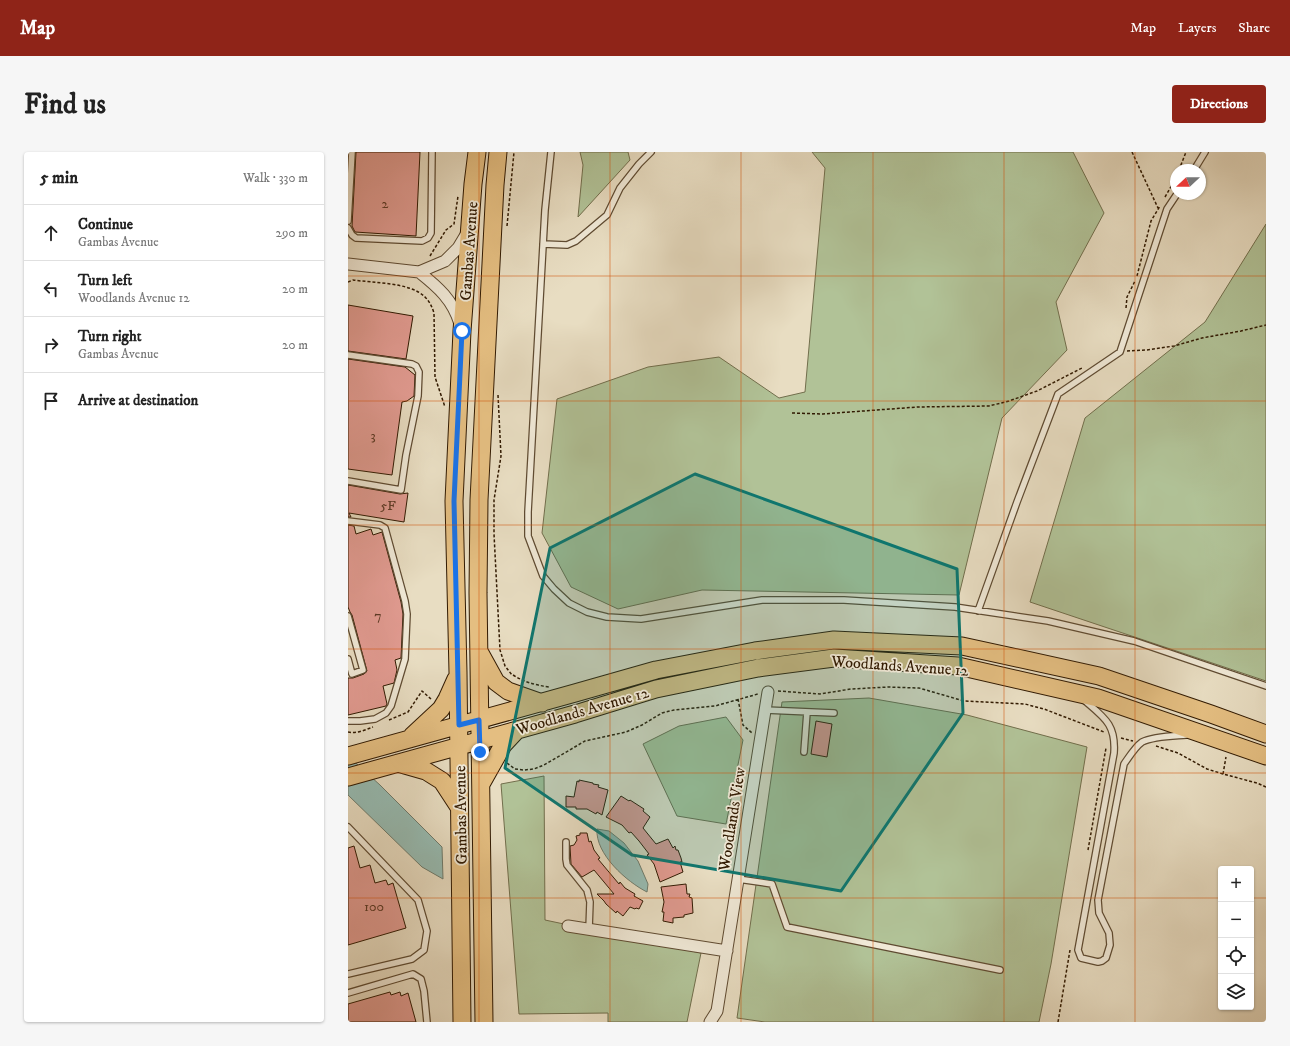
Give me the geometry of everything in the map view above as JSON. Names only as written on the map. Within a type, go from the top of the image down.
[{"type":"main road","name":"Gambas Avenue","points":[[462,1022],[459,725],[454,501],[462,331],[472,184],[477,152]]},
{"type":"main road","name":"Gambas Avenue","points":[[484,1022],[479,720],[479,500],[494,185],[497,154]]},
{"type":"main road","name":"Woodlands Avenue 12","points":[[348,756],[656,670],[755,651],[834,640],[962,646],[1099,676],[1266,734]]},
{"type":"main road","points":[[479,651],[496,682],[508,691],[542,703]]},
{"type":"main road","name":"Woodlands Avenue 12","points":[[348,777],[575,714],[656,689],[758,668],[834,658],[958,666],[1075,692],[1098,698],[1266,756]]},
{"type":"main road","points":[[408,739],[441,709],[458,674]]},
{"type":"main road","points":[[1216,716],[1228,742]]},
{"type":"main road","points":[[480,785],[503,745],[517,730]]},
{"type":"main road","points":[[398,763],[426,771],[442,781],[460,806]]},
{"type":"street","points":[[348,264],[419,272],[445,261],[458,248],[469,231]]},
{"type":"street","points":[[419,272],[444,293],[457,314],[462,331]]},
{"type":"street","name":"Woodlands View","points":[[710,1022],[718,1017],[738,879],[768,692]]},
{"type":"street","points":[[568,926],[727,951]]},
{"type":"lane","points":[[348,222],[352,152]]},
{"type":"lane","points":[[348,228],[352,235],[356,238],[422,240],[428,238],[431,233],[432,152]]},
{"type":"lane","points":[[551,152],[543,244],[528,536],[543,576],[569,603],[587,612],[607,617],[641,620],[698,609],[762,600],[844,600],[955,607],[1048,621],[1134,641],[1266,686]]},
{"type":"lane","points":[[543,244],[567,246],[576,241],[606,215],[620,188],[639,164],[651,152]]},
{"type":"lane","points":[[1198,164],[1205,152]]},
{"type":"lane","points":[[978,610],[1058,394],[1120,352],[1167,209],[1174,200]]},
{"type":"lane","points":[[348,355],[412,364],[416,366],[419,372],[418,396],[406,455],[401,490],[348,480]]},
{"type":"lane","points":[[348,521],[380,525],[385,528],[405,601],[407,614],[405,659],[391,706],[386,713],[375,719],[360,721],[348,720]]},
{"type":"lane","points":[[348,616],[363,670],[352,674],[348,659]]},
{"type":"lane","points":[[1075,692],[1104,717],[1114,736],[1114,753],[1078,950],[1081,958],[1098,962],[1102,961],[1106,958],[1110,945],[1109,933],[1099,913],[1098,900],[1124,764],[1130,754],[1142,743],[1155,739],[1199,733]]},
{"type":"lane","points":[[765,710],[834,713]]},
{"type":"lane","points":[[804,752],[807,712]]},
{"type":"lane","points":[[348,827],[418,900],[427,932],[424,950],[412,958],[348,974]]},
{"type":"lane","points":[[566,842],[567,865],[587,890],[590,902],[589,929]]},
{"type":"lane","points":[[738,879],[772,884],[787,926],[1000,970]]},
{"type":"lane","points":[[348,993],[413,974],[421,979],[424,991],[427,1022]]},
{"type":"path","points":[[507,228],[514,152]]},
{"type":"path","points":[[1132,152],[1158,208]]},
{"type":"path","points":[[1181,164],[1186,152]]},
{"type":"path","points":[[1126,310],[1127,297],[1136,279],[1151,222],[1170,188]]},
{"type":"path","points":[[436,248],[446,230],[454,224],[458,196]]},
{"type":"path","points":[[348,282],[353,280],[404,287],[424,296],[431,303]]},
{"type":"path","points":[[1120,352],[1174,346],[1202,338],[1241,331],[1266,324]]},
{"type":"path","points":[[792,413],[823,414],[917,407],[989,406],[1037,391],[1085,366]]},
{"type":"path","points":[[498,396],[501,456],[494,500],[494,534],[500,650],[505,666],[513,675],[503,687]]},
{"type":"path","points":[[505,761],[515,769],[534,769],[544,766],[585,741],[626,732],[642,725],[662,713],[674,710],[715,706],[768,692],[785,691],[820,694],[851,689],[888,687],[919,688],[964,701],[1025,704],[1044,709],[1114,736],[1178,753],[1207,769],[1266,787]]},
{"type":"highlighted area","points":[[695,474],[957,569],[963,713],[841,891],[632,855],[505,768],[550,548]]},
{"type":"green space","points":[[580,152],[628,152],[630,160],[578,217],[583,165]]},
{"type":"green space","points":[[812,152],[1073,152],[1104,213],[1056,302],[1067,350],[1002,418],[959,595],[702,590],[618,609],[571,587],[542,533],[557,399],[648,367],[719,357],[779,398],[805,392],[825,168]]},
{"type":"green space","points":[[1266,224],[1266,681],[1030,602],[1085,418],[1205,322]]},
{"type":"green space","points":[[869,698],[967,715],[1087,747],[1051,964],[1039,1022],[765,1022],[737,1018],[782,702]]},
{"type":"green space","points":[[726,717],[743,740],[726,824],[677,816],[643,744],[679,726]]},
{"type":"green space","points":[[544,776],[545,920],[701,953],[687,1022],[608,1022],[608,1013],[519,1014],[501,784]]},
{"type":"water","points":[[348,756],[380,785],[442,847],[443,879],[422,867],[348,795]]},
{"type":"water","points":[[597,829],[609,831],[624,843],[638,861],[648,884],[647,892],[630,881],[614,866],[601,848]]},
{"type":"building","points":[[356,152],[420,152],[416,236],[355,232],[352,226]]},
{"type":"building","points":[[348,305],[413,316],[406,359],[348,351]]},
{"type":"building","points":[[348,359],[405,367],[415,375],[414,396],[407,401],[402,402],[392,475],[348,469]]},
{"type":"building","points":[[348,485],[400,494],[408,493],[404,522],[349,513],[351,517],[348,517]]},
{"type":"building","points":[[348,525],[354,526],[356,534],[371,529],[373,535],[382,532],[403,614],[401,658],[395,660],[397,670],[394,683],[383,686],[387,704],[386,706],[348,715],[348,678],[353,678],[364,674],[367,671],[352,615],[348,607]]},
{"type":"building","points":[[816,721],[832,724],[827,757],[811,754]]},
{"type":"building","points":[[579,780],[599,785],[598,787],[608,790],[602,815],[597,812],[596,814],[587,809],[566,807],[566,796],[574,797],[577,781],[579,782]]},
{"type":"building","points":[[621,796],[644,809],[643,811],[650,817],[643,828],[656,844],[668,839],[673,848],[675,846],[681,858],[682,862],[680,862],[683,872],[660,882],[654,864],[647,855],[649,854],[639,841],[622,825],[606,817]]},
{"type":"building","points":[[580,833],[587,833],[589,842],[591,841],[594,850],[600,858],[598,859],[619,884],[620,882],[625,888],[635,894],[634,896],[643,901],[639,909],[630,907],[623,916],[617,911],[616,913],[597,894],[614,894],[594,870],[582,877],[571,864],[570,846],[574,845],[577,840],[576,836],[580,835]]},
{"type":"building","points":[[354,846],[360,868],[370,865],[375,883],[386,880],[388,885],[393,883],[406,928],[348,945],[348,848]]},
{"type":"building","points":[[686,884],[687,894],[690,894],[689,897],[692,898],[693,913],[684,915],[684,917],[673,918],[673,923],[663,921],[664,912],[662,912],[664,902],[661,887]]},
{"type":"building","points":[[390,992],[391,995],[400,992],[401,996],[408,993],[416,1022],[348,1022],[348,1004]]},
{"type":"route","points":[[462,331],[454,501],[459,725],[479,720],[480,752]]}]
